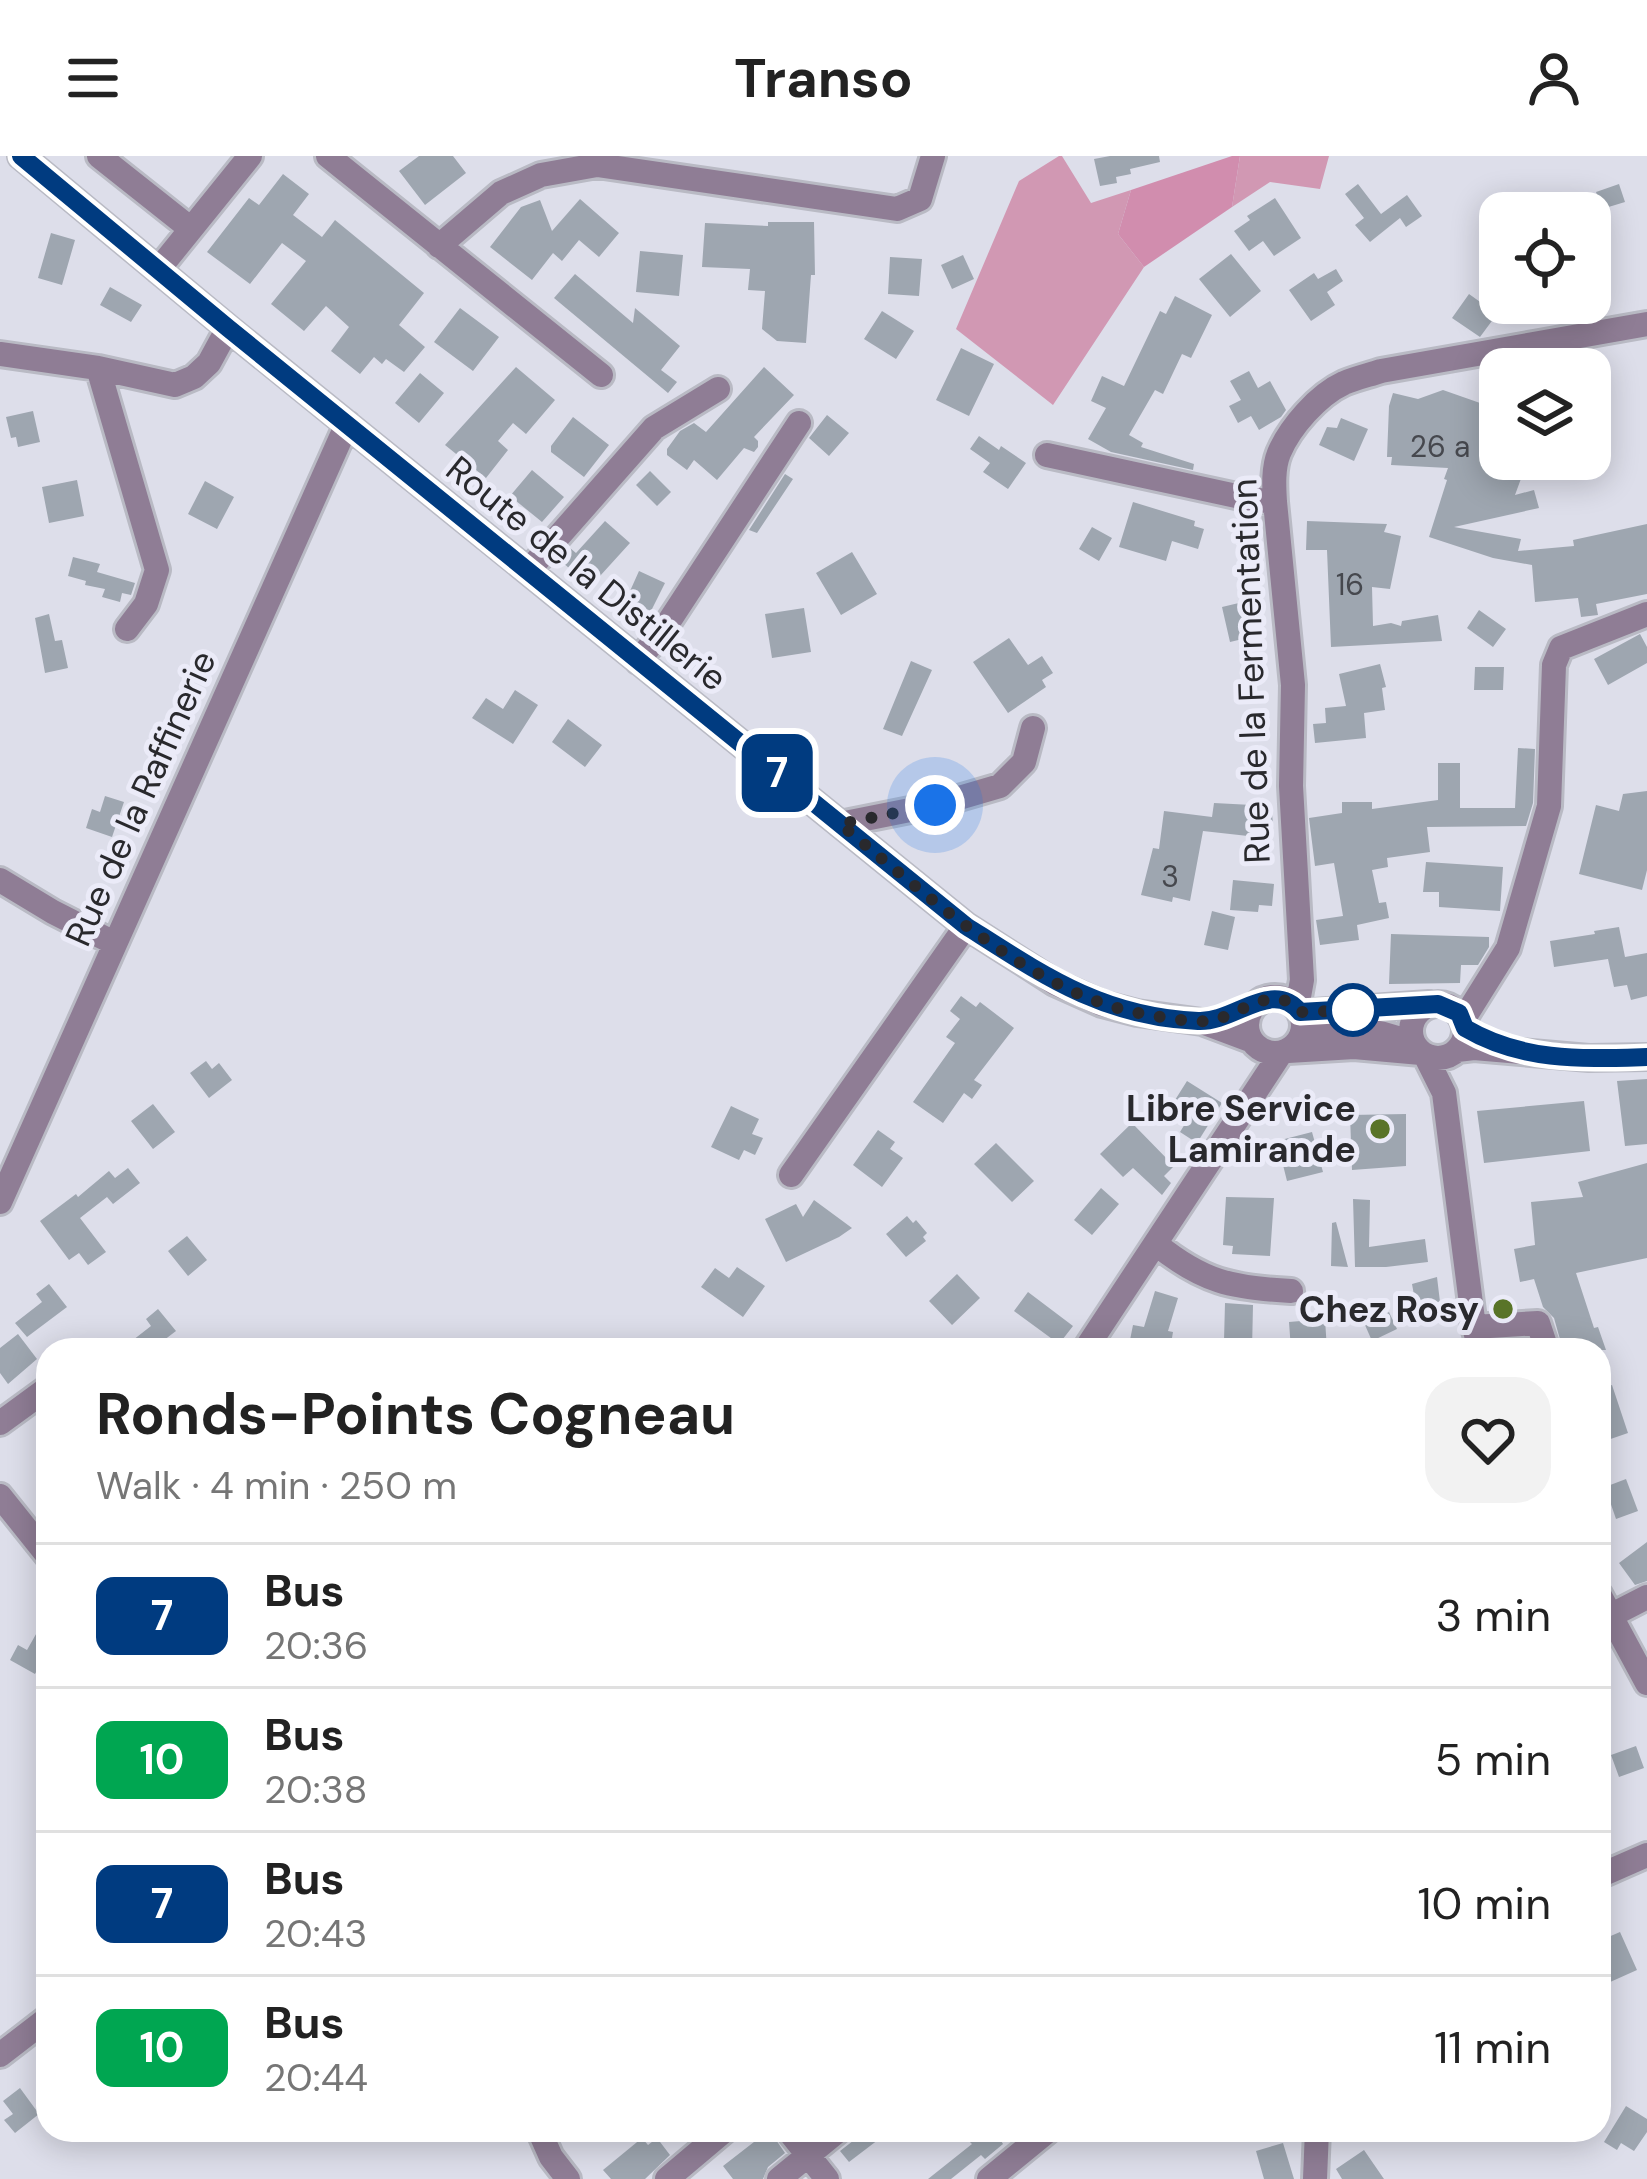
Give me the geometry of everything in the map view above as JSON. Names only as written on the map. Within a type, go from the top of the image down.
[{"type":"street","name":"Route de la Distillerie","points":[[21,156],[966,926],[1055,983],[1102,1004],[1202,1022],[1251,1042]]},
{"type":"street","points":[[99,156],[191,229]]},
{"type":"street","points":[[158,269],[250,156]]},
{"type":"street","points":[[328,156],[601,375]]},
{"type":"street","points":[[439,245],[501,193],[542,175],[597,165],[897,209],[920,199],[933,156]]},
{"type":"street","name":"Rue de la Fermentation","points":[[1300,1013],[1291,786],[1293,685],[1275,502],[1278,455],[1315,404],[1342,384],[1381,371],[1647,324]]},
{"type":"street","points":[[2,354],[175,385],[194,377],[209,363],[228,328]]},
{"type":"street","points":[[98,368],[157,570],[146,604],[127,629]]},
{"type":"street","points":[[528,571],[654,428],[718,388]]},
{"type":"street","points":[[638,661],[664,629],[799,423]]},
{"type":"street","name":"Rue de la Raffinerie","points":[[0,1202],[346,424]]},
{"type":"street","points":[[1047,455],[1275,502]]},
{"type":"street","points":[[1375,1031],[1394,1035],[1438,1058],[1448,1026],[1508,948],[1549,806],[1554,665],[1561,648],[1647,614]]},
{"type":"street","points":[[840,824],[1000,787],[1024,762],[1033,728]]},
{"type":"street","points":[[0,880],[114,943]]},
{"type":"street","points":[[791,1175],[966,926]]},
{"type":"street","points":[[1259,1089],[1246,1022],[1299,951]]},
{"type":"street","points":[[1258,1003],[1280,998],[1334,1031]]},
{"type":"street","name":"Route de la Distillerie","points":[[1202,1022],[1226,1018],[1258,1003]]},
{"type":"street","points":[[1300,1013],[1448,1026],[1474,1048],[1647,1058]]},
{"type":"street","points":[[1103,1338],[1156,1244],[1259,1089],[1302,1035],[1300,1013]]},
{"type":"street","points":[[1287,1051],[1300,1041],[1334,1031],[1448,1026]]},
{"type":"street","points":[[1444,1094],[1410,1030],[1448,1026]]},
{"type":"street","points":[[1448,1026],[1444,1094],[1477,1338]]},
{"type":"street","points":[[1251,1042],[1266,1052],[1354,1047],[1420,1051]]},
{"type":"street","points":[[1156,1244],[1195,1272],[1232,1286],[1291,1291]]},
{"type":"street","points":[[1481,1338],[1538,1323],[1543,1338]]},
{"type":"street","points":[[0,1423],[36,1397]]},
{"type":"street","points":[[0,1496],[36,1541]]},
{"type":"street","points":[[1611,1620],[1647,1597]]},
{"type":"street","points":[[1611,1628],[1647,1683]]},
{"type":"street","points":[[1611,1871],[1647,1855]]},
{"type":"street","points":[[0,2055],[36,2027]]},
{"type":"street","points":[[544,2142],[568,2179]]},
{"type":"street","points":[[668,2179],[711,2142]]},
{"type":"street","points":[[797,2142],[827,2179]]},
{"type":"street","points":[[779,2179],[825,2142]]},
{"type":"street","points":[[988,2179],[1033,2142]]},
{"type":"street","points":[[1315,2179],[1317,2142]]},
{"type":"shaded area","points":[[1059,156],[1091,203],[1131,190],[1118,234],[1144,267],[1053,405],[956,329],[1019,181]]},
{"type":"shaded area","points":[[1240,156],[1329,156],[1320,189],[1270,182],[1232,207]]},
{"type":"shaded area","points":[[1240,156],[1232,207],[1144,267],[1118,234],[1131,190]]},
{"type":"building","points":[[419,156],[453,156],[466,173],[425,205],[399,171]]},
{"type":"building","points":[[1159,156],[1160,162],[1130,169],[1131,174],[1116,177],[1117,183],[1100,186],[1094,159]]},
{"type":"building","points":[[283,174],[309,194],[293,215],[322,237],[335,220],[424,293],[399,325],[425,347],[404,372],[374,357],[360,374],[331,351],[349,327],[326,306],[304,331],[271,304],[306,261],[282,243],[250,284],[207,252],[249,198],[259,205]]},
{"type":"building","points":[[1358,184],[1381,214],[1407,195],[1422,216],[1406,227],[1400,218],[1370,242],[1355,225],[1364,218],[1345,194]]},
{"type":"building","points":[[1619,184],[1625,202],[1611,206],[1611,192],[1596,192]]},
{"type":"building","points":[[1275,198],[1301,238],[1274,256],[1263,241],[1249,251],[1234,231]]},
{"type":"building","points":[[580,199],[619,233],[599,257],[579,240],[562,261],[553,253],[532,280],[490,247],[521,207],[540,200],[552,231]]},
{"type":"building","points":[[768,222],[814,222],[815,275],[811,275],[806,343],[777,341],[762,329],[765,291],[748,290],[750,269],[702,267],[705,223],[768,226]]},
{"type":"building","points":[[51,233],[75,240],[62,285],[38,278]]},
{"type":"building","points":[[640,251],[683,255],[679,296],[636,292]]},
{"type":"building","points":[[1231,254],[1261,291],[1230,317],[1199,279]]},
{"type":"building","points":[[963,255],[974,279],[952,289],[941,265]]},
{"type":"building","points":[[890,257],[922,259],[919,296],[888,294]]},
{"type":"building","points":[[1336,269],[1343,281],[1327,292],[1335,305],[1311,321],[1289,290],[1314,273],[1318,279]]},
{"type":"building","points":[[575,274],[633,323],[635,308],[680,346],[661,370],[677,382],[668,393],[554,298]]},
{"type":"building","points":[[110,287],[142,305],[131,322],[100,305]]},
{"type":"building","points":[[1469,294],[1479,301],[1479,324],[1490,324],[1480,337],[1452,318]]},
{"type":"building","points":[[1175,296],[1212,315],[1191,358],[1182,354],[1163,394],[1155,390],[1129,435],[1143,443],[1141,447],[1194,464],[1193,470],[1111,452],[1088,439],[1106,408],[1091,401],[1102,376],[1124,386],[1160,311],[1166,314]]},
{"type":"building","points":[[460,308],[499,337],[473,371],[434,342]]},
{"type":"building","points":[[882,311],[914,331],[896,359],[864,339]]},
{"type":"building","points":[[961,348],[994,364],[969,416],[936,400]]},
{"type":"building","points":[[516,367],[555,400],[526,434],[513,423],[498,441],[508,450],[486,478],[445,445]]},
{"type":"building","points":[[764,367],[794,395],[754,437],[758,447],[754,452],[744,448],[717,480],[694,460],[687,470],[667,455],[680,431],[694,423],[706,432]]},
{"type":"building","points":[[1249,371],[1258,388],[1270,381],[1286,410],[1259,430],[1251,416],[1238,423],[1229,406],[1241,400],[1230,381]]},
{"type":"building","points":[[420,373],[444,393],[419,423],[395,403]]},
{"type":"building","points":[[1443,390],[1479,403],[1479,480],[1520,480],[1515,495],[1534,490],[1539,508],[1454,527],[1521,539],[1518,551],[1574,546],[1573,540],[1647,524],[1647,594],[1596,604],[1598,615],[1581,617],[1578,598],[1535,602],[1532,565],[1429,537],[1448,468],[1391,465],[1392,457],[1387,457],[1393,393],[1418,399]]},
{"type":"building","points":[[33,411],[40,442],[18,447],[6,417]]},
{"type":"building","points":[[827,415],[849,433],[829,456],[809,438]]},
{"type":"building","points":[[573,417],[609,445],[584,477],[551,452]]},
{"type":"building","points":[[1341,418],[1368,429],[1354,461],[1319,445],[1327,427],[1337,428]]},
{"type":"building","points":[[979,436],[1026,463],[1008,489],[983,472],[990,463],[970,449]]},
{"type":"building","points":[[532,470],[564,497],[542,522],[510,496]]},
{"type":"building","points":[[650,471],[671,492],[657,506],[636,485]]},
{"type":"building","points":[[785,474],[793,479],[757,533],[749,530]]},
{"type":"building","points":[[77,480],[84,516],[49,523],[42,487]]},
{"type":"building","points":[[205,481],[234,497],[217,529],[188,514]]},
{"type":"building","points":[[1133,502],[1195,521],[1194,526],[1204,529],[1198,549],[1172,541],[1166,561],[1119,547]]},
{"type":"building","points":[[605,521],[630,543],[590,587],[560,560],[570,548],[576,553]]},
{"type":"building","points":[[1307,521],[1387,524],[1384,532],[1401,536],[1390,589],[1372,587],[1373,626],[1401,626],[1402,621],[1438,615],[1442,641],[1331,647],[1327,550],[1306,550]]},
{"type":"building","points":[[1092,527],[1112,538],[1099,561],[1079,549]]},
{"type":"building","points":[[852,552],[877,594],[841,615],[816,573]]},
{"type":"building","points":[[73,557],[100,564],[97,572],[135,583],[131,595],[122,593],[120,602],[102,597],[105,589],[68,576]]},
{"type":"building","points":[[639,571],[665,583],[651,611],[626,600]]},
{"type":"building","points":[[1243,602],[1251,637],[1230,642],[1222,607]]},
{"type":"building","points":[[804,608],[811,652],[772,658],[765,614]]},
{"type":"building","points":[[1479,610],[1506,629],[1493,647],[1467,628]]},
{"type":"building","points":[[49,614],[55,641],[62,640],[68,668],[45,673],[35,618]]},
{"type":"building","points":[[1640,634],[1647,647],[1647,663],[1608,685],[1594,659]]},
{"type":"building","points":[[1009,638],[1028,665],[1042,656],[1053,673],[1042,680],[1046,687],[1008,713],[973,662]]},
{"type":"building","points":[[911,661],[932,670],[902,736],[883,729]]},
{"type":"building","points":[[1380,664],[1385,710],[1364,713],[1366,738],[1315,743],[1313,724],[1326,723],[1325,708],[1346,706],[1339,674]]},
{"type":"building","points":[[1475,667],[1504,667],[1503,690],[1474,690]]},
{"type":"building","points":[[515,690],[538,705],[513,744],[472,718],[486,698],[503,709]]},
{"type":"building","points":[[568,719],[602,745],[585,767],[552,742]]},
{"type":"building","points":[[1518,748],[1535,749],[1533,803],[1526,826],[1427,827],[1430,852],[1387,858],[1388,867],[1372,870],[1379,903],[1386,902],[1389,918],[1357,925],[1359,940],[1320,945],[1316,920],[1343,916],[1334,863],[1315,866],[1309,818],[1342,813],[1342,802],[1372,802],[1372,809],[1438,800],[1438,763],[1460,763],[1460,808],[1515,808]]},
{"type":"building","points":[[1647,791],[1647,870],[1642,890],[1579,874],[1596,805],[1619,811],[1623,794]]},
{"type":"building","points":[[105,796],[124,802],[112,837],[86,828],[92,809],[100,812]]},
{"type":"building","points":[[1214,803],[1271,806],[1273,823],[1259,821],[1257,837],[1203,831],[1190,901],[1141,895],[1153,848],[1159,849],[1164,811],[1212,817]]},
{"type":"building","points":[[1426,862],[1503,867],[1500,911],[1439,907],[1439,892],[1423,892]]},
{"type":"building","points":[[1233,880],[1274,884],[1272,906],[1259,905],[1258,912],[1230,910]]},
{"type":"building","points":[[1212,911],[1235,917],[1228,950],[1204,945]]},
{"type":"building","points":[[1619,927],[1625,957],[1647,953],[1647,996],[1631,1000],[1627,985],[1614,987],[1608,959],[1554,967],[1550,941]]},
{"type":"building","points":[[1391,934],[1489,937],[1489,947],[1478,965],[1461,965],[1460,983],[1389,984]]},
{"type":"building","points":[[961,996],[976,1007],[980,1002],[1014,1028],[974,1080],[982,1085],[972,1099],[964,1093],[943,1123],[913,1102],[955,1043],[946,1037],[960,1019],[950,1011]]},
{"type":"building","points":[[206,1061],[212,1069],[219,1063],[232,1080],[209,1098],[190,1073]]},
{"type":"building","points":[[1647,1079],[1647,1144],[1625,1146],[1617,1081]]},
{"type":"building","points":[[1187,1081],[1222,1103],[1197,1143],[1180,1132],[1188,1119],[1170,1108]]},
{"type":"building","points":[[1584,1101],[1590,1151],[1484,1163],[1477,1111]]},
{"type":"building","points":[[153,1104],[175,1132],[153,1149],[131,1121]]},
{"type":"building","points":[[731,1106],[759,1119],[752,1134],[763,1138],[755,1155],[744,1150],[739,1160],[711,1147]]},
{"type":"building","points":[[1406,1114],[1406,1166],[1352,1170],[1350,1115]]},
{"type":"building","points":[[1132,1123],[1174,1166],[1164,1176],[1171,1183],[1162,1195],[1133,1168],[1123,1177],[1100,1154]]},
{"type":"building","points":[[878,1130],[895,1142],[890,1149],[903,1158],[882,1187],[853,1165]]},
{"type":"building","points":[[1312,1132],[1323,1172],[1287,1181],[1277,1141]]},
{"type":"building","points":[[996,1143],[1034,1181],[1012,1202],[974,1164]]},
{"type":"building","points":[[1647,1163],[1647,1258],[1576,1273],[1602,1338],[1560,1338],[1534,1279],[1520,1282],[1514,1249],[1535,1245],[1531,1202],[1583,1197],[1578,1182]]},
{"type":"building","points":[[128,1168],[140,1183],[113,1204],[107,1197],[80,1218],[106,1252],[88,1265],[79,1253],[69,1260],[40,1221],[109,1171],[115,1178]]},
{"type":"building","points":[[1101,1188],[1119,1204],[1092,1235],[1074,1220]]},
{"type":"building","points":[[1226,1197],[1274,1198],[1270,1256],[1232,1254],[1233,1246],[1223,1245]]},
{"type":"building","points":[[1353,1199],[1370,1200],[1369,1247],[1425,1239],[1428,1262],[1355,1267]]},
{"type":"building","points":[[814,1200],[852,1228],[786,1262],[765,1219],[796,1204],[803,1217]]},
{"type":"building","points":[[907,1216],[927,1233],[926,1241],[906,1257],[886,1234]]},
{"type":"building","points":[[1336,1222],[1348,1267],[1331,1266],[1332,1223]]},
{"type":"building","points":[[187,1236],[207,1260],[188,1276],[168,1251]]},
{"type":"building","points":[[737,1267],[765,1286],[743,1317],[701,1287],[715,1268],[729,1278]]},
{"type":"building","points":[[957,1274],[980,1298],[952,1325],[929,1301]]},
{"type":"building","points":[[1437,1277],[1440,1302],[1416,1306],[1412,1284]]},
{"type":"building","points":[[49,1284],[67,1307],[27,1337],[15,1323],[42,1302],[36,1294]]},
{"type":"building","points":[[1155,1291],[1178,1298],[1168,1331],[1173,1332],[1172,1338],[1130,1338],[1133,1325],[1144,1327]]},
{"type":"building","points":[[1028,1292],[1073,1326],[1064,1338],[1051,1338],[1014,1311]]},
{"type":"building","points":[[1377,1300],[1397,1329],[1371,1338],[1358,1309]]},
{"type":"building","points":[[1225,1303],[1253,1305],[1252,1338],[1224,1338]]},
{"type":"building","points":[[158,1309],[176,1331],[167,1338],[136,1338],[151,1326],[146,1319]]},
{"type":"building","points":[[1325,1319],[1326,1338],[1290,1338],[1289,1322]]},
{"type":"building","points":[[18,1334],[36,1360],[8,1384],[0,1373],[0,1348]]},
{"type":"building","points":[[1611,1385],[1628,1433],[1611,1439]]},
{"type":"building","points":[[1626,1479],[1638,1511],[1616,1519],[1611,1485]]},
{"type":"building","points":[[1647,1542],[1647,1581],[1635,1585],[1619,1563]]},
{"type":"building","points":[[36,1634],[35,1674],[10,1660],[18,1645],[27,1650]]},
{"type":"building","points":[[1636,1746],[1644,1768],[1619,1777],[1611,1755]]},
{"type":"building","points":[[1620,1932],[1637,1970],[1611,1982],[1611,1936]]},
{"type":"building","points":[[20,2088],[36,2116],[15,2133],[4,2120],[13,2114],[3,2101]]},
{"type":"building","points":[[1626,2106],[1647,2119],[1647,2132],[1634,2151],[1621,2143],[1617,2150],[1604,2142],[1611,2142],[1611,2131]]},
{"type":"building","points":[[637,2142],[660,2142],[670,2155],[645,2179],[611,2179],[603,2170]]},
{"type":"building","points":[[754,2142],[777,2142],[785,2153],[768,2167],[763,2179],[733,2179],[723,2166]]},
{"type":"building","points":[[852,2142],[875,2142],[849,2162],[840,2151]]},
{"type":"building","points":[[1283,2143],[1294,2179],[1264,2179],[1256,2151]]},
{"type":"building","points":[[972,2144],[1003,2144],[951,2179],[928,2179]]},
{"type":"building","points":[[1364,2150],[1384,2179],[1342,2179],[1336,2169]]},
{"type":"bus line","name":"7","points":[[21,156],[966,926],[1055,983],[1102,1004],[1202,1022],[1226,1018],[1270,997],[1290,1001],[1300,1012],[1438,1004],[1459,1013],[1465,1028],[1513,1051],[1647,1057]]},
{"type":"place","name":"Libre Service Lamirande","points":[[1380,1129]]},
{"type":"place","name":"Chez Rosy","points":[[1503,1309]]},
{"type":"route","points":[[935,805],[840,824],[966,926],[1055,983],[1102,1004],[1202,1022],[1226,1018],[1270,997],[1290,1001],[1300,1012],[1362,1010],[1353,1010]]}]
